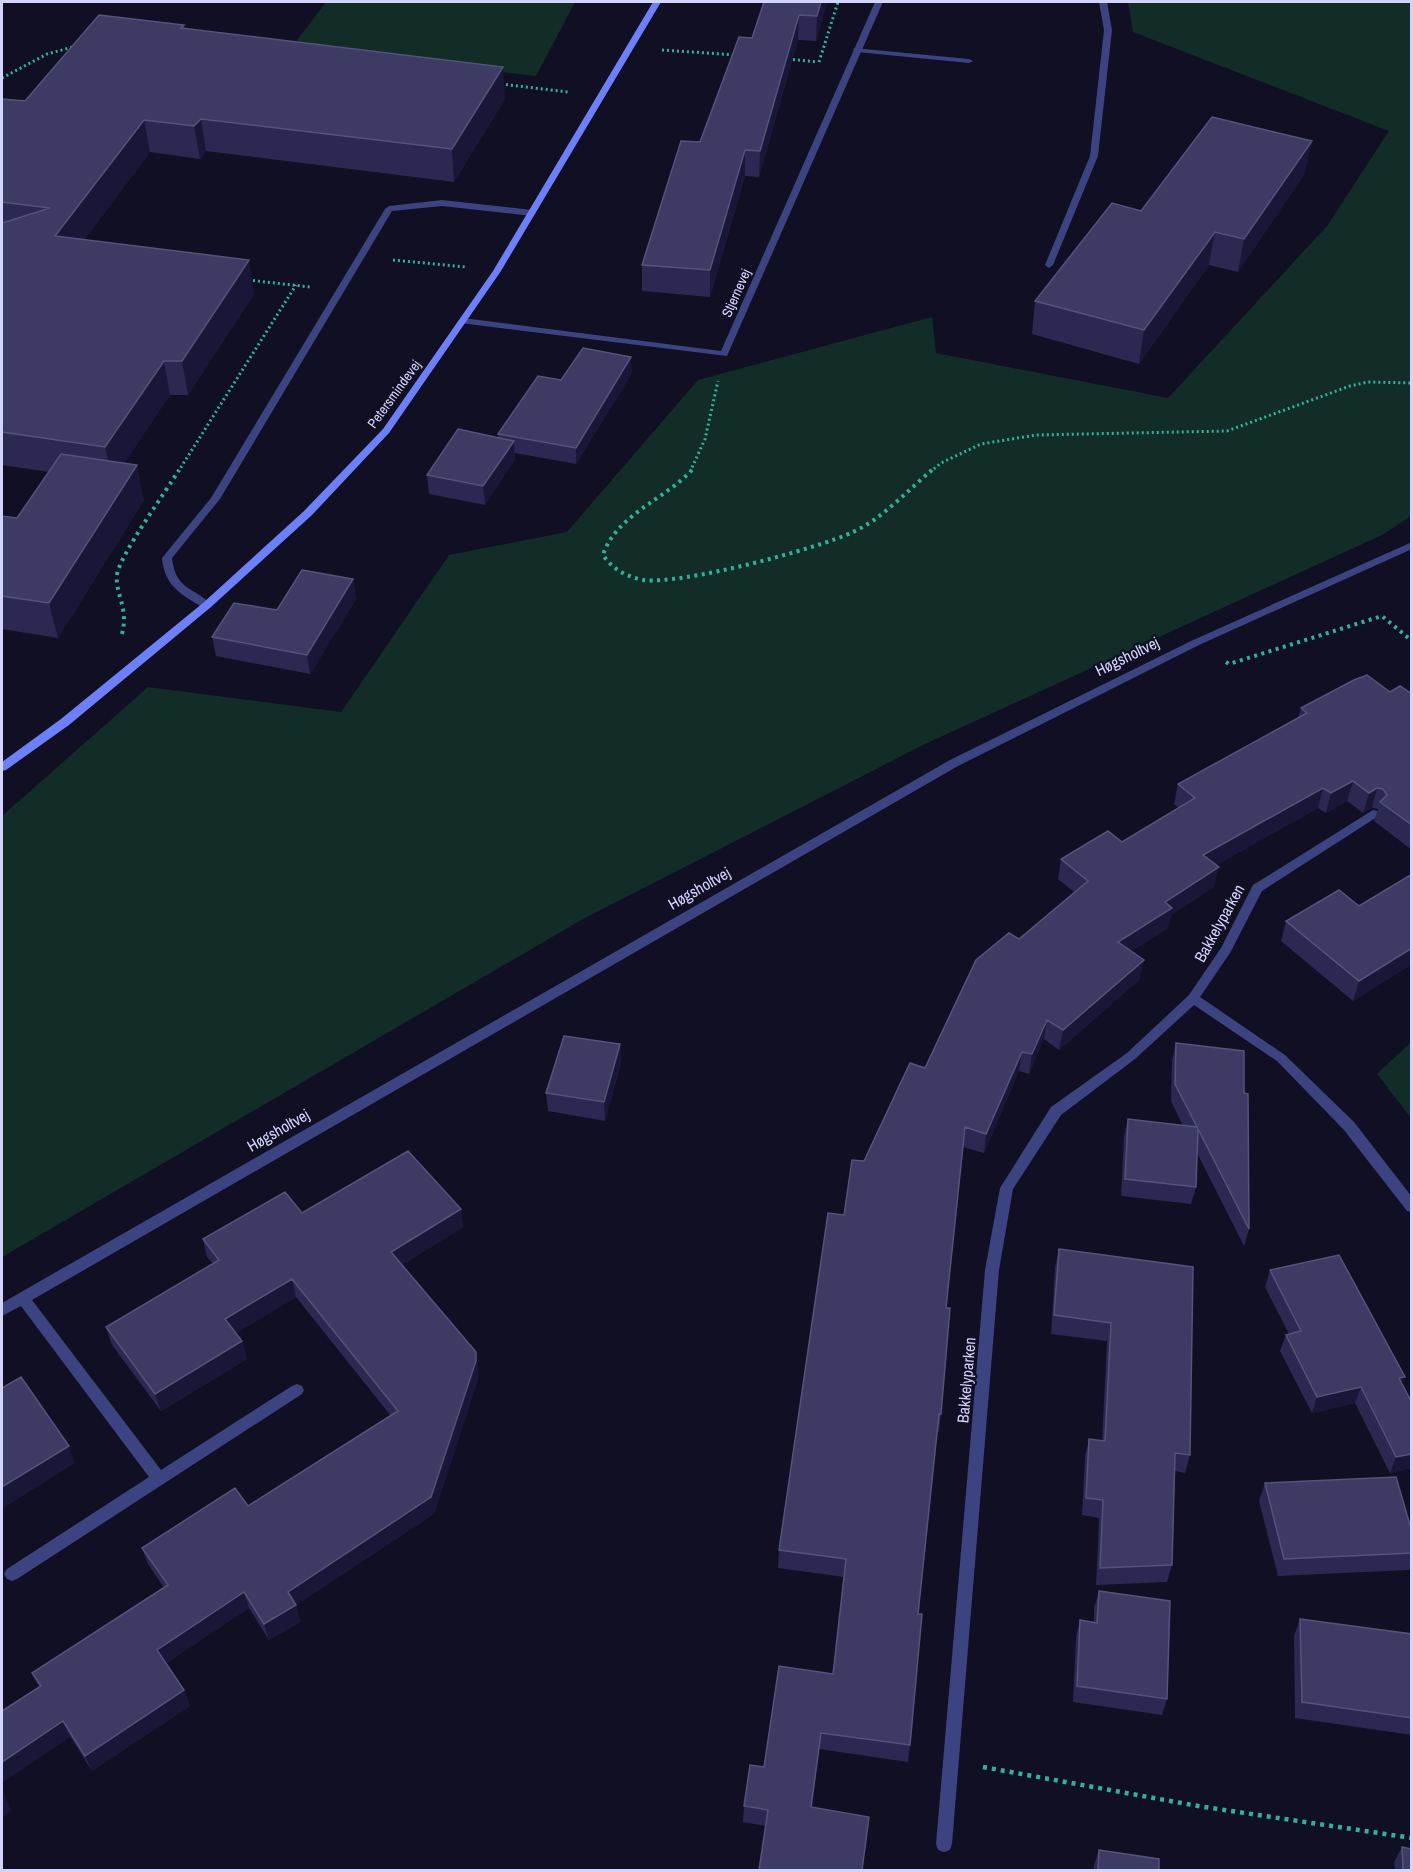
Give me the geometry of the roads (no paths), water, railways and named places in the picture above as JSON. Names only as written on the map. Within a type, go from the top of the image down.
[{"type":"street","name":"Petersmindevej","points":[[2,767],[65,722],[207,604],[308,513],[386,431],[497,271],[657,2]]},
{"type":"street","name":"Stjernevej","points":[[463,321],[724,354],[879,2]]},
{"type":"street","points":[[1049,265],[1094,156],[1108,30],[1103,2]]},
{"type":"street","points":[[857,50],[969,61]]},
{"type":"street","points":[[207,604],[173,584],[167,571],[167,558],[215,499],[389,209],[442,203],[532,213]]},
{"type":"street","name":"Høgsholtvej","points":[[2,1310],[954,763],[1195,643],[1412,545]]},
{"type":"street","name":"Bakkelyparken","points":[[944,1844],[949,1761],[992,1270],[1007,1188],[1056,1111],[1131,1056],[1193,998],[1226,950],[1257,888],[1373,814]]},
{"type":"street","points":[[1193,998],[1281,1058],[1349,1126],[1412,1207]]},
{"type":"street","points":[[23,1298],[160,1480]]},
{"type":"street","points":[[12,1574],[297,1390]]}]
